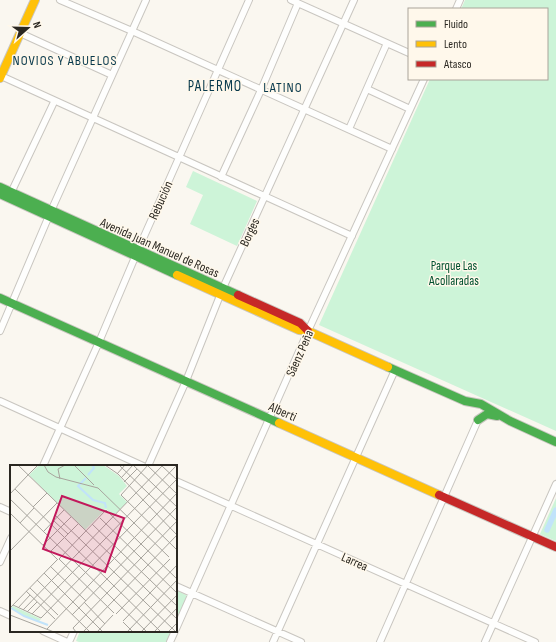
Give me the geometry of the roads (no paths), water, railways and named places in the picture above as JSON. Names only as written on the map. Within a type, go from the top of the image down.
[{"type":"street","points":[[34,0],[0,77],[352,236]]},
{"type":"street","points":[[60,0],[392,149]]},
{"type":"street","points":[[0,331],[50,214],[146,0]]},
{"type":"street","name":"Rebución","points":[[43,465],[249,0]]},
{"type":"street","points":[[291,0],[408,53]]},
{"type":"street","name":"Borges","points":[[148,465],[186,381],[222,291],[354,0]]},
{"type":"street","points":[[221,177],[261,90],[298,3]]},
{"type":"street","points":[[20,33],[112,75]]},
{"type":"street","points":[[349,129],[387,43]]},
{"type":"street","name":"Sáenz Peña","points":[[177,628],[308,331],[424,80]]},
{"type":"street","points":[[367,89],[410,109]]},
{"type":"street","points":[[10,195],[54,102]]},
{"type":"street","name":"Avenida Juan Manuel de Rosas","points":[[0,187],[10,195],[50,214],[222,291],[300,324],[308,331],[465,401],[481,404],[510,421],[556,442]]},
{"type":"street","name":"Avenida Juan Manuel de Rosas","points":[[0,194],[10,195]]},
{"type":"street","name":"Alberti","points":[[0,298],[556,547]]},
{"type":"street","points":[[273,642],[395,370]]},
{"type":"street","points":[[0,401],[141,465]]},
{"type":"street","points":[[465,401],[475,408],[479,417],[478,420]]},
{"type":"street","points":[[380,642],[478,420],[484,414],[487,414],[510,421]]},
{"type":"street","name":"Larrea","points":[[177,481],[535,642]]},
{"type":"street","points":[[485,642],[556,484]]},
{"type":"street","points":[[0,507],[10,512]]},
{"type":"street","points":[[0,562],[10,540]]},
{"type":"street","points":[[177,586],[301,642]]},
{"type":"street","points":[[0,611],[10,616]]},
{"type":"street","points":[[45,632],[68,642],[73,632]]},
{"type":"street","name":"Sáenz Peña","points":[[170,642],[175,632]]},
{"type":"waterway","points":[[547,530],[556,510]]},
{"type":"district","name":"NOVIOS Y ABUELOS","points":[[65,60]]},
{"type":"district","name":"PALERMO","points":[[215,86]]},
{"type":"district","name":"LATINO","points":[[283,87]]},
{"type":"park label","name":"Parque Las Acollaradas","points":[[454,272]]}]
